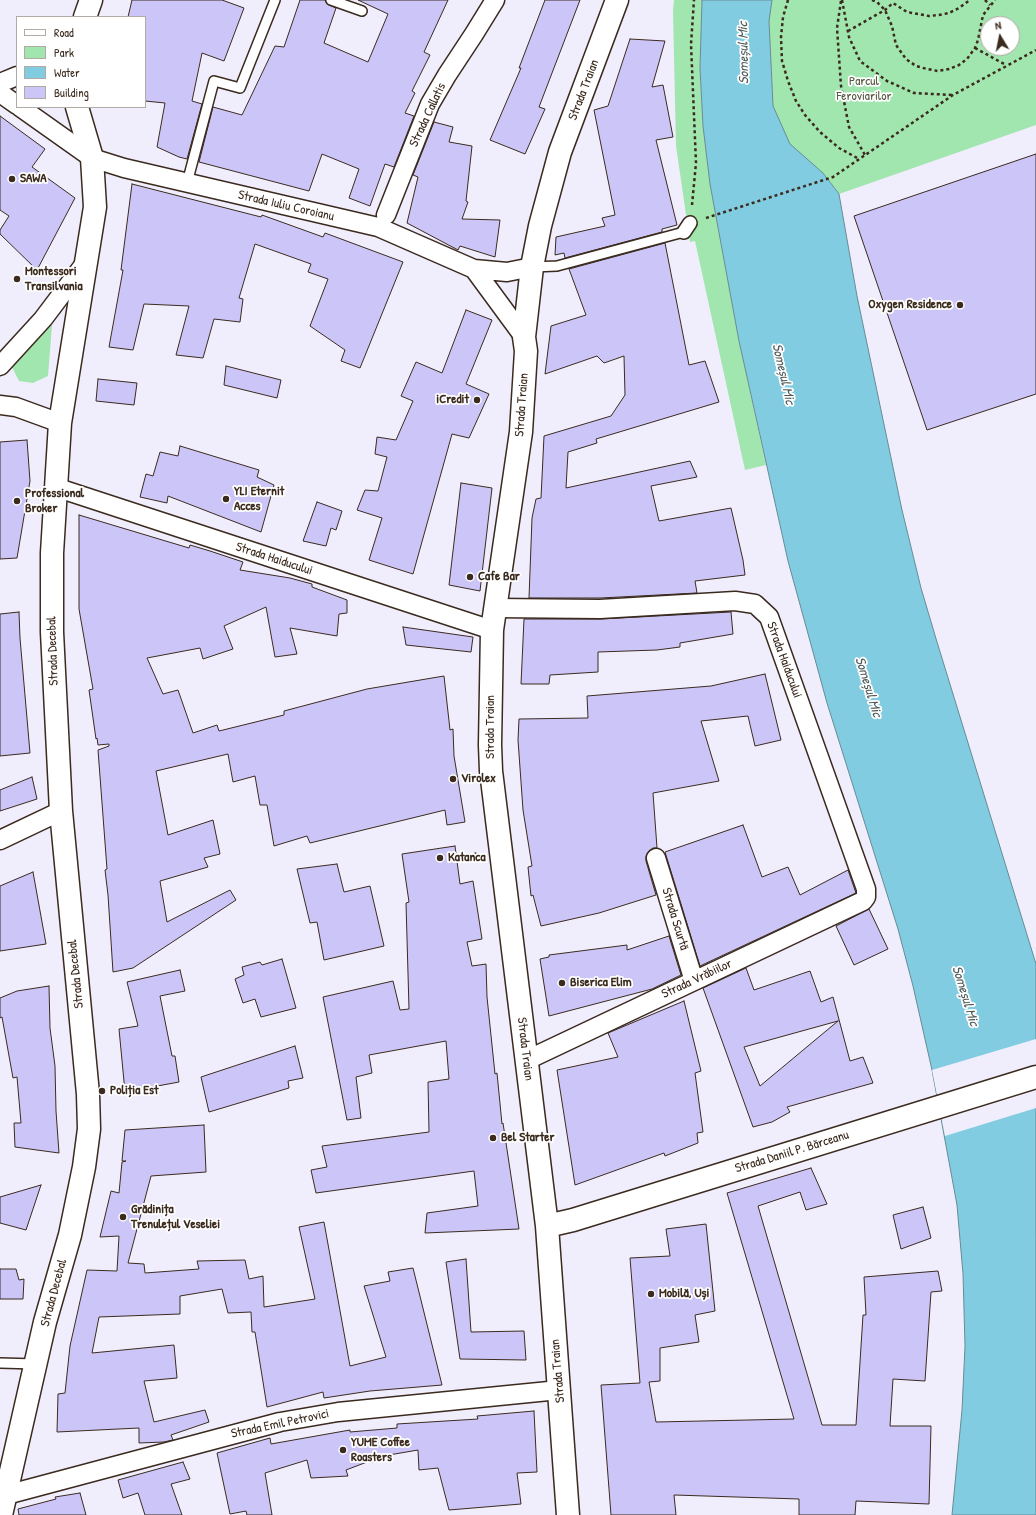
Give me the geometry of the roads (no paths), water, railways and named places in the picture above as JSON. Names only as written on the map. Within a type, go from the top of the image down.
[{"type":"main road","points":[[85,16],[91,0]]},
{"type":"main road","name":"Strada Traian","points":[[568,1515],[547,1226],[491,771],[492,630],[521,432],[526,352],[524,337],[532,267],[540,226],[560,152],[617,0]]},
{"type":"main road","name":"Strada Decebal","points":[[4,1505],[45,1322],[70,1235],[84,1167],[89,1129],[88,1094],[61,811],[52,632],[52,553],[60,423],[95,207],[92,158],[76,108]]},
{"type":"main road","name":"Strada Daniil P. Bărceanu","points":[[547,1226],[1036,1077]]},
{"type":"street","points":[[79,16],[87,0]]},
{"type":"street","name":"Strada Callatis","points":[[386,215],[430,104],[447,74],[495,0]]},
{"type":"street","points":[[0,83],[16,76]]},
{"type":"street","points":[[0,93],[16,104]]},
{"type":"street","name":"Strada Iuliu Coroianu","points":[[21,108],[92,158],[124,168],[378,227],[474,269],[507,272],[532,267]]},
{"type":"street","points":[[0,366],[43,318],[87,262]]},
{"type":"street","points":[[474,269],[524,337]]},
{"type":"street","points":[[0,405],[16,407],[60,423]]},
{"type":"street","name":"Strada Haiducului","points":[[55,487],[492,630]]},
{"type":"street","name":"Strada Haiducului","points":[[496,608],[600,609],[735,601],[755,604],[769,618],[866,889],[866,897]]},
{"type":"street","points":[[0,840],[61,811]]},
{"type":"street","name":"Strada Scurtă","points":[[656,858],[694,981]]},
{"type":"street","name":"Strada Vrăbiilor","points":[[527,1060],[863,901],[866,897]]},
{"type":"street","name":"Strada Emil Petrovici","points":[[4,1505],[280,1422],[338,1412],[560,1390]]},
{"type":"lane","points":[[187,183],[214,81],[240,88],[275,0]]},
{"type":"lane","points":[[331,0],[362,11]]},
{"type":"lane","points":[[532,267],[557,266],[691,225]]},
{"type":"lane","points":[[0,1363],[36,1364]]},
{"type":"water","name":"Someșul Mic","points":[[702,0],[772,0],[769,21],[773,106],[790,144],[823,173],[839,194],[857,296],[902,510],[921,588],[1036,964],[1036,1515],[952,1515],[962,1410],[965,1346],[963,1274],[957,1205],[932,1070],[913,986],[898,929],[827,703],[788,561],[739,341],[710,184],[703,126],[700,68]]},
{"type":"place","name":"SAWA","points":[[12,179]]},
{"type":"place","name":"Montessori Transilvania","points":[[17,279]]},
{"type":"place","name":"Oxygen Residence","points":[[960,305]]},
{"type":"place","name":"iCredit","points":[[477,400]]},
{"type":"place","name":"YLI Eternit Acces","points":[[226,499]]},
{"type":"place","name":"Professional Broker","points":[[17,501]]},
{"type":"place","name":"Cafe Bar","points":[[470,577]]},
{"type":"place","name":"Virolex","points":[[453,779]]},
{"type":"place","name":"Katanca","points":[[440,858]]},
{"type":"place","name":"Biserica Elim","points":[[562,983]]},
{"type":"place","name":"Poliția Est","points":[[102,1091]]},
{"type":"place","name":"Bel Starter","points":[[493,1138]]},
{"type":"place","name":"Grădinița Trenulețul Veseliei","points":[[123,1217]]},
{"type":"place","name":"Mobilă, Uși","points":[[651,1294]]},
{"type":"place","name":"YUME Coffee Roasters","points":[[343,1450]]},
{"type":"park label","name":"Parcul Feroviarilor","points":[[864,90]]}]
